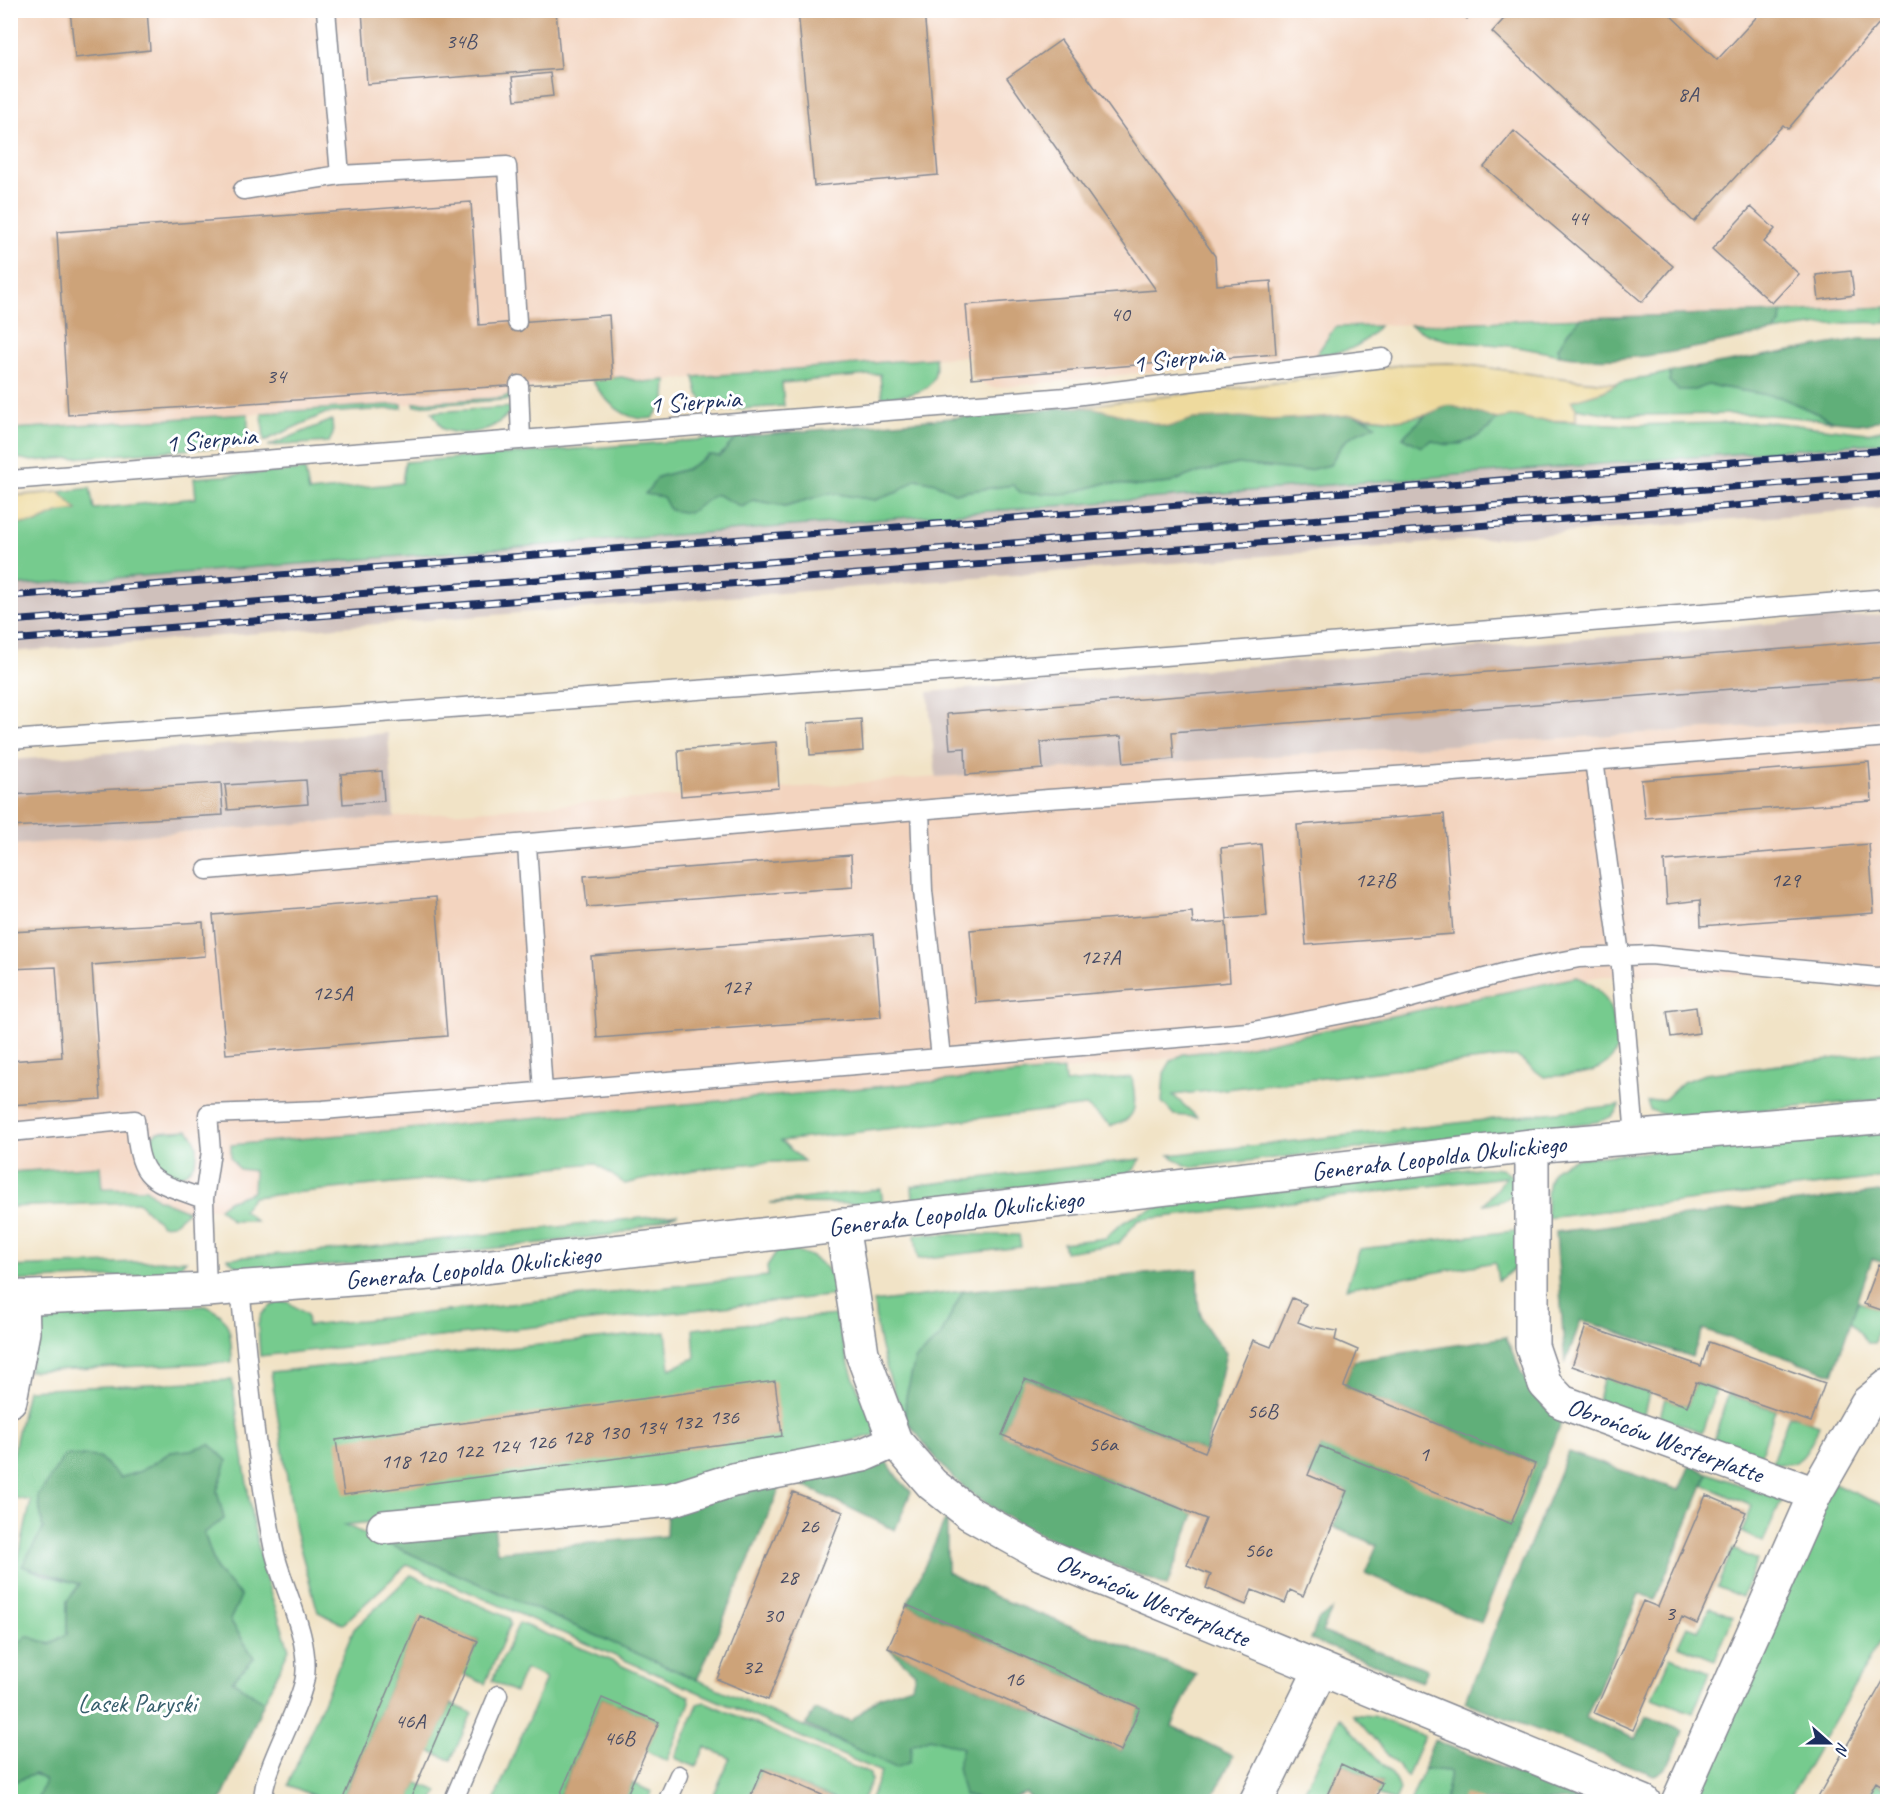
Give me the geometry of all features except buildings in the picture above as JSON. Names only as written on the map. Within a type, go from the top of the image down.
[{"type":"street","name":"Generała Leopolda Okulickiego","points":[[13,1389],[23,1332],[16,1297],[207,1290],[431,1273],[1532,1146],[1887,1116]]},
{"type":"street","name":"Obrońców Westerplatte","points":[[1532,1146],[1532,1346],[1545,1384],[1562,1402],[1815,1494]]},
{"type":"street","name":"Obrońców Westerplatte","points":[[842,1225],[862,1353],[895,1441],[932,1484],[969,1513],[1042,1554],[1644,1802]]},
{"type":"street","points":[[1678,1802],[1815,1494],[1867,1403],[1887,1386]]},
{"type":"street","points":[[384,1527],[670,1500],[733,1480],[863,1455],[895,1441]]},
{"type":"street","points":[[1256,1802],[1321,1670]]},
{"type":"lane","points":[[326,10],[340,175]]},
{"type":"lane","points":[[243,190],[340,175],[507,166],[517,322]]},
{"type":"lane","name":"1 Sierpnia","points":[[10,480],[1066,397],[1383,358]]},
{"type":"lane","points":[[519,385],[520,440]]},
{"type":"lane","points":[[10,740],[1206,654],[1887,598]]},
{"type":"lane","points":[[207,870],[526,845],[920,810],[1887,737]]},
{"type":"lane","points":[[1594,760],[1620,955],[1635,1137]]},
{"type":"lane","points":[[920,810],[923,891],[941,1057]]},
{"type":"lane","points":[[526,845],[543,1092]]},
{"type":"lane","points":[[207,1290],[204,1199],[211,1151],[208,1114],[323,1110],[1146,1041],[1276,1028],[1374,1008],[1547,963],[1620,955],[1652,955],[1866,976],[1887,976]]},
{"type":"lane","points":[[10,1132],[135,1120],[137,1152],[147,1173],[157,1181],[204,1199]]},
{"type":"lane","points":[[240,1288],[251,1402],[274,1549],[305,1664],[301,1696],[268,1777],[263,1796],[264,1802]]},
{"type":"lane","points":[[453,1802],[498,1695]]},
{"type":"lane","points":[[667,1802],[679,1775]]},
{"type":"shaded area","points":[[10,11],[1887,11],[1887,307],[1335,327],[1316,355],[993,388],[972,378],[970,356],[642,382],[622,377],[542,384],[501,398],[11,430]]},
{"type":"shaded area","points":[[1887,442],[1887,508],[11,652],[11,586]]},
{"type":"shaded area","points":[[1887,614],[1887,718],[936,777],[928,692]]},
{"type":"shaded area","points":[[1887,718],[1887,991],[1740,975],[1602,976],[1243,1050],[702,1112],[232,1145],[231,1158],[254,1171],[253,1192],[228,1201],[219,1208],[187,1213],[158,1199],[146,1189],[102,1188],[100,1166],[11,1172],[11,845],[966,775]]},
{"type":"shaded area","points":[[388,733],[394,817],[11,845],[11,760]]},
{"type":"green space","points":[[1887,307],[1887,323],[1830,324],[1774,332],[1781,322],[1782,312]]},
{"type":"green space","points":[[1782,312],[1781,322],[1774,332],[1667,353],[1587,358],[1560,355],[1558,348],[1581,318]]},
{"type":"green space","points":[[1581,318],[1558,348],[1560,355],[1515,347],[1447,340],[1410,325]]},
{"type":"green space","points":[[1379,326],[1358,345],[1336,353],[1316,355],[1335,327]]},
{"type":"green space","points":[[1860,339],[1887,339],[1887,416],[1868,424],[1834,421],[1780,397],[1708,385],[1694,390],[1678,390],[1669,381],[1671,372]]},
{"type":"green space","points":[[935,358],[936,370],[933,379],[921,391],[912,394],[882,397],[880,374],[782,383],[784,406],[711,411],[698,394],[694,377]]},
{"type":"green space","points":[[1671,372],[1669,381],[1694,390],[1708,385],[1780,397],[1834,421],[1760,414],[1616,415],[1576,408],[1570,401],[1604,391],[1617,383]]},
{"type":"green space","points":[[622,377],[642,382],[666,380],[665,400],[653,418],[643,419],[625,414],[603,396],[592,380]]},
{"type":"green space","points":[[518,392],[517,399],[415,406],[414,403],[501,398]]},
{"type":"green space","points":[[402,404],[402,408],[326,413],[264,441],[262,413]]},
{"type":"green space","points":[[1449,405],[1497,419],[1484,432],[1458,444],[1432,440],[1421,447],[1403,437],[1426,415]]},
{"type":"green space","points":[[513,407],[500,422],[491,427],[463,433],[443,429],[432,412]]},
{"type":"green space","points":[[1074,407],[1095,408],[1168,427],[1193,419],[1241,417],[1271,420],[1352,415],[1369,420],[1376,426],[1347,439],[1330,465],[1304,471],[1238,464],[1192,474],[1170,483],[1139,486],[1106,483],[1067,494],[1021,493],[1013,485],[954,493],[936,483],[916,479],[898,492],[875,500],[831,493],[785,506],[753,500],[742,507],[716,494],[689,513],[670,510],[663,497],[645,494],[658,477],[687,469],[709,455],[720,456],[737,437]]},
{"type":"green space","points":[[248,414],[248,445],[32,461],[11,457],[11,430],[13,429]]},
{"type":"green space","points":[[1426,415],[1403,437],[1461,444],[1489,429],[1497,419],[1516,416],[1533,420],[1630,425],[1770,422],[1867,433],[1887,429],[1887,442],[11,586],[10,524],[36,523],[57,513],[76,510],[59,492],[90,488],[94,509],[196,498],[194,478],[305,470],[309,492],[402,483],[405,462],[737,437],[720,456],[709,455],[687,469],[658,477],[716,494],[742,507],[753,500],[785,506],[831,493],[875,500],[898,492],[916,479],[936,483],[954,493],[1013,485],[1067,494],[1106,483],[1139,486],[1170,483],[1192,474],[1238,464],[1330,465],[1347,439],[1375,426],[1369,420],[1361,417],[1397,420]]},
{"type":"green space","points":[[332,420],[333,434],[329,442],[268,446]]},
{"type":"green space","points":[[1577,977],[1598,989],[1612,1015],[1617,1050],[1611,1059],[1595,1070],[1575,1075],[1544,1077],[1516,1056],[1173,1095],[1197,1117],[1174,1115],[1162,1102],[1164,1073],[1171,1061],[1183,1054],[1241,1048]]},
{"type":"green space","points":[[1887,1052],[1887,1099],[1673,1118],[1650,1110],[1647,1102],[1665,1099],[1683,1082],[1705,1074]]},
{"type":"green space","points":[[1064,1070],[1065,1083],[1132,1077],[1135,1102],[1132,1114],[1121,1123],[1111,1126],[1086,1106],[781,1141],[804,1161],[714,1167],[625,1184],[595,1163],[253,1197],[243,1210],[256,1221],[232,1221],[219,1208],[228,1201],[253,1192],[254,1171],[239,1169],[231,1158],[231,1145]]},
{"type":"green space","points":[[1619,1105],[1613,1115],[1596,1122],[1194,1167],[1185,1165],[1169,1155]]},
{"type":"green space","points":[[188,1130],[193,1136],[197,1149],[192,1167],[181,1176],[165,1174],[152,1160],[152,1137],[157,1132]]},
{"type":"green space","points":[[1887,1131],[1887,1177],[1547,1218],[1548,1187],[1553,1172],[1567,1162],[1579,1158]]},
{"type":"green space","points":[[1140,1159],[1134,1170],[1120,1176],[913,1200],[912,1186]]},
{"type":"green space","points":[[100,1166],[102,1188],[146,1189],[158,1199],[188,1211],[173,1224],[162,1225],[138,1202],[11,1207],[11,1172]]},
{"type":"green space","points":[[1478,1168],[1501,1169],[1510,1173],[1518,1183],[1513,1194],[1506,1200],[1484,1204],[1506,1177],[1138,1220],[1118,1244],[1065,1252],[1063,1243],[1106,1238],[1120,1225],[1135,1216],[1170,1204]]},
{"type":"green space","points":[[881,1189],[883,1204],[769,1203]]},
{"type":"green space","points":[[1887,1191],[1887,1264],[1872,1259],[1833,1374],[1703,1329],[1692,1357],[1581,1320],[1565,1364],[1556,1232]]},
{"type":"green space","points":[[678,1214],[619,1234],[366,1263],[255,1271],[236,1266],[227,1258],[353,1249]]},
{"type":"green space","points":[[1521,1230],[1521,1254],[1517,1265],[1498,1280],[1495,1262],[1346,1288],[1360,1249]]},
{"type":"green space","points":[[915,1234],[1019,1235],[1021,1247],[918,1259]]},
{"type":"green space","points":[[778,1249],[799,1252],[817,1260],[830,1275],[837,1295],[260,1356],[258,1325],[261,1315],[278,1302],[288,1302],[307,1315],[308,1326],[768,1276],[767,1266]]},
{"type":"green space","points":[[186,1260],[178,1269],[165,1275],[11,1281],[10,1267]]},
{"type":"green space","points":[[1198,1269],[1201,1314],[1209,1331],[1226,1353],[1205,1452],[1026,1379],[1002,1435],[1194,1514],[1167,1586],[1085,1554],[1005,1516],[958,1482],[905,1419],[906,1397],[915,1360],[940,1337],[963,1291]]},
{"type":"green space","points":[[963,1291],[940,1337],[915,1360],[906,1397],[905,1419],[885,1362],[874,1302]]},
{"type":"green space","points":[[1858,1302],[1883,1310],[1874,1343],[1867,1343],[1851,1320]]},
{"type":"green space","points":[[206,1306],[221,1315],[228,1328],[232,1362],[29,1371],[41,1328],[45,1321],[60,1311]]},
{"type":"green space","points":[[836,1315],[853,1376],[865,1404],[882,1433],[669,1489],[345,1525],[896,1767],[910,1762],[911,1745],[930,1738],[964,1748],[964,1795],[989,1801],[870,1801],[881,1772],[407,1565],[343,1624],[318,1612],[295,1530],[271,1372],[666,1332],[670,1369],[695,1358],[693,1329]]},
{"type":"green space","points":[[1506,1337],[1521,1372],[1534,1394],[1552,1412],[1563,1417],[1481,1623],[1365,1573],[1377,1545],[1333,1527],[1347,1491],[1308,1475],[1320,1446],[1535,1464],[1344,1386],[1354,1361]]},
{"type":"green space","points":[[1604,1377],[1649,1393],[1643,1418],[1598,1400]]},
{"type":"green space","points":[[232,1380],[252,1518],[265,1576],[289,1649],[264,1702],[232,1681],[254,1658],[230,1620],[241,1596],[217,1571],[204,1533],[224,1519],[217,1491],[227,1461],[210,1444],[191,1450],[171,1452],[141,1471],[120,1478],[99,1457],[38,1496],[43,1529],[22,1566],[44,1575],[80,1584],[67,1601],[67,1634],[50,1644],[27,1636],[11,1651],[11,1591],[31,1501],[11,1497],[11,1464],[27,1390]]},
{"type":"green space","points":[[1696,1382],[1716,1390],[1702,1432],[1660,1417],[1665,1398],[1687,1406]]},
{"type":"green space","points":[[1728,1394],[1775,1410],[1760,1458],[1714,1440]]},
{"type":"green space","points":[[1789,1415],[1819,1425],[1808,1449],[1797,1461],[1790,1464],[1772,1462]]},
{"type":"green space","name":"Lasek Paryski","points":[[210,1444],[227,1461],[217,1491],[224,1519],[204,1533],[217,1571],[241,1596],[230,1620],[254,1658],[232,1681],[264,1702],[221,1801],[37,1801],[45,1780],[35,1774],[11,1783],[11,1651],[27,1636],[50,1644],[67,1634],[67,1601],[80,1584],[22,1566],[43,1529],[38,1496],[65,1455],[99,1457],[120,1478],[141,1471],[171,1452],[191,1450]]},
{"type":"green space","points":[[1568,1452],[1679,1490],[1690,1465],[1708,1473],[1655,1600],[1639,1594],[1586,1718],[1636,1739],[1646,1716],[1683,1731],[1669,1763],[1654,1775],[1465,1702]]},
{"type":"green space","points":[[886,1460],[911,1492],[895,1530],[798,1483]]},
{"type":"green space","points":[[1708,1473],[1782,1500],[1763,1542],[1742,1532],[1752,1506],[1703,1485]]},
{"type":"green space","points":[[1829,1482],[1887,1507],[1887,1630],[1790,1797],[1796,1801],[1701,1801],[1699,1796],[1702,1782]]},
{"type":"green space","points":[[782,1483],[697,1680],[384,1542],[494,1524],[497,1552],[666,1536],[667,1510]]},
{"type":"green space","points":[[947,1516],[947,1572],[1000,1599],[1196,1674],[1172,1726],[1233,1756],[1211,1801],[1034,1802],[1026,1793],[1002,1801],[981,1799],[964,1795],[957,1767],[963,1748],[930,1738],[911,1745],[910,1762],[896,1768],[806,1725],[815,1710],[851,1721],[879,1697],[912,1686],[915,1673],[888,1648],[1121,1751],[1139,1708],[907,1605]]},
{"type":"green space","points":[[1733,1549],[1757,1560],[1742,1597],[1717,1587]]},
{"type":"green space","points":[[411,1575],[509,1618],[510,1624],[485,1684],[463,1674],[478,1641],[420,1617],[344,1795],[347,1798],[346,1801],[327,1801],[288,1785],[354,1629]]},
{"type":"green space","points":[[1710,1607],[1733,1617],[1715,1660],[1678,1645],[1687,1626],[1699,1630]]},
{"type":"green space","points":[[1332,1610],[1322,1632],[1428,1669],[1422,1682],[1311,1640],[1318,1620]]},
{"type":"green space","points":[[519,1623],[596,1654],[689,1696],[690,1702],[667,1761],[646,1751],[658,1722],[602,1698],[557,1801],[494,1801],[546,1678],[525,1669],[515,1692],[492,1681]]},
{"type":"green space","points":[[1671,1657],[1710,1672],[1693,1713],[1653,1698]]},
{"type":"green space","points":[[705,1702],[870,1774],[871,1780],[862,1801],[838,1801],[762,1769],[748,1801],[711,1801],[730,1758],[705,1747],[696,1767],[675,1758],[698,1704]]},
{"type":"green space","points":[[451,1704],[472,1713],[451,1760],[430,1751]]},
{"type":"green space","points":[[1352,1714],[1373,1716],[1424,1736],[1407,1777]]},
{"type":"green space","points":[[1340,1718],[1396,1779],[1400,1790],[1395,1801],[1376,1795],[1382,1782],[1341,1764],[1324,1801],[1299,1802]]},
{"type":"green space","points":[[1434,1740],[1583,1801],[1445,1801],[1450,1771],[1423,1769]]},
{"type":"green space","points":[[1424,1769],[1450,1771],[1445,1801],[1410,1802]]},
{"type":"green space","points":[[35,1774],[46,1781],[37,1801],[11,1802],[11,1783]]},
{"type":"green space","points":[[1876,1782],[1887,1789],[1887,1801],[1865,1802]]},
{"type":"green space","points":[[417,1783],[438,1791],[433,1801],[409,1801]]},
{"type":"green space","points":[[632,1783],[652,1792],[648,1801],[624,1802]]},
{"type":"sand","points":[[1449,363],[1575,380],[1617,383],[1604,391],[1571,401],[1576,408],[1576,421],[1533,420],[1516,416],[1497,419],[1449,405],[1426,415],[1397,420],[1352,415],[1271,420],[1241,417],[1193,419],[1168,427],[1095,408],[1074,407],[1254,386],[1407,364]]},
{"type":"sand","points":[[59,492],[77,510],[57,513],[36,523],[11,524],[11,496]]},
{"type":"railway","points":[[10,596],[1888,450]]},
{"type":"railway","points":[[10,621],[1888,475]]},
{"type":"railway","points":[[10,640],[1888,494]]}]
